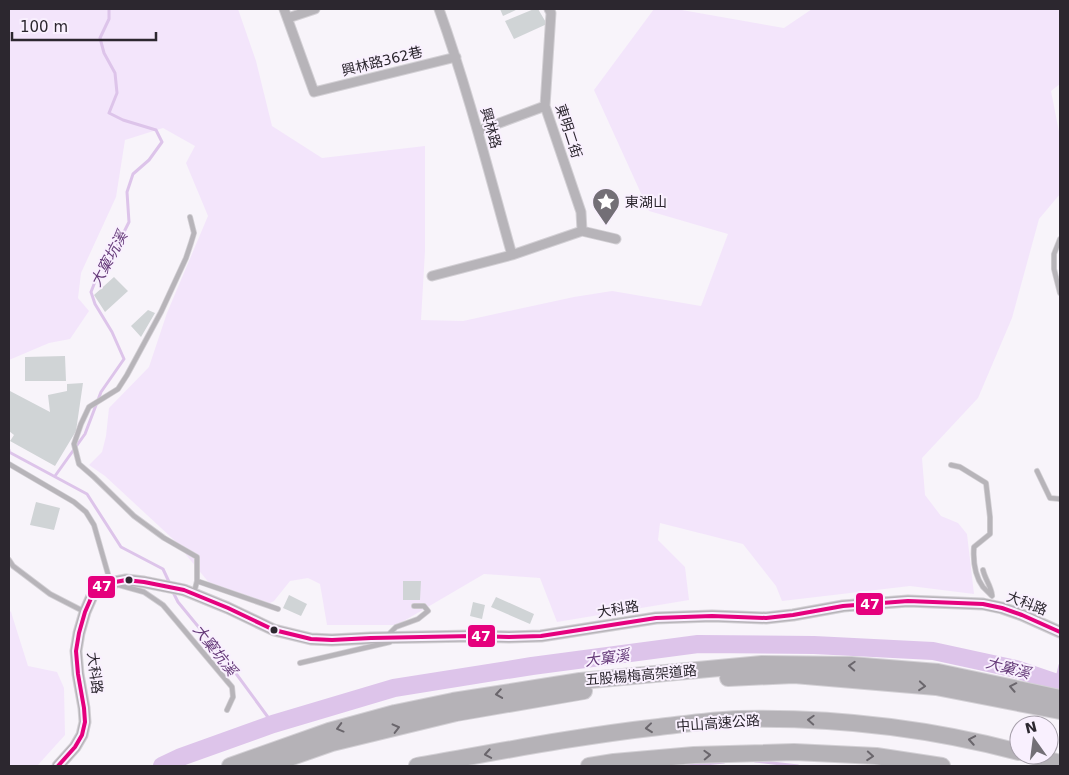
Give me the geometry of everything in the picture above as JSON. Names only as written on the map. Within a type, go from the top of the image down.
[{"type":"highway","name":"五股楊梅高架道路","points":[[230,766],[328,731],[395,713],[453,701],[580,680],[762,664],[851,665],[938,672],[1060,698]]},
{"type":"highway","name":"五股楊梅高架道路","points":[[266,766],[332,743],[456,713],[586,691],[722,678],[794,675],[936,687],[1060,712]]},
{"type":"highway","name":"中山高速公路","points":[[417,766],[606,733],[736,719],[790,719],[869,724],[978,741],[1009,749]]},
{"type":"highway","points":[[589,766],[694,755],[794,752],[876,756],[942,766]]},
{"type":"street","points":[[286,13],[315,9]]},
{"type":"street","name":"興林路","points":[[439,9],[478,130],[512,256]]},
{"type":"street","name":"東明二街","points":[[549,9],[551,13],[545,106],[581,212],[582,231]]},
{"type":"street","name":"興林路362巷","points":[[286,13],[314,92],[456,57]]},
{"type":"street","points":[[478,130],[545,106]]},
{"type":"street","points":[[432,276],[512,256],[582,231],[616,239]]},
{"type":"street","name":"大科路","points":[[58,766],[75,747],[82,735],[85,722],[76,651],[85,612],[92,596],[101,587],[126,580],[189,592],[274,630],[311,639],[541,636],[656,618],[712,616],[766,618],[843,606],[908,601],[983,604],[993,601],[1002,608],[1060,632]]},
{"type":"lane","points":[[189,592],[197,581],[197,557],[164,538],[134,516],[79,464],[74,444],[89,407],[118,389],[160,312],[192,243],[194,233],[190,217]]},
{"type":"lane","points":[[1060,239],[1054,254],[1054,269],[1060,293]]},
{"type":"lane","points":[[9,464],[74,502],[86,512],[94,525],[110,583],[144,592],[163,605],[232,687],[233,698],[227,710]]},
{"type":"lane","points":[[951,465],[960,467],[986,483],[990,534],[974,548],[974,557],[976,572],[983,587],[993,601]]},
{"type":"lane","points":[[1037,471],[1050,498],[1060,499]]},
{"type":"lane","points":[[9,560],[50,594],[85,612]]},
{"type":"lane","points":[[983,570],[991,588],[993,601]]},
{"type":"lane","points":[[197,581],[278,609]]},
{"type":"lane","points":[[385,637],[396,627],[418,619],[428,611],[424,606],[414,606]]},
{"type":"lane","points":[[300,663],[410,637]]},
{"type":"shaded area","points":[[9,9],[238,9],[256,61],[272,126],[322,158],[425,146],[425,251],[421,320],[463,321],[574,297],[612,291],[701,306],[728,234],[649,211],[594,90],[654,9],[676,9],[784,28],[812,9],[1060,9],[1060,84],[1051,91],[1060,137],[1060,194],[1039,219],[1012,318],[978,398],[922,458],[925,495],[941,516],[958,523],[967,534],[974,594],[910,586],[782,601],[776,586],[743,544],[660,523],[658,540],[685,567],[689,600],[557,622],[540,578],[484,574],[397,625],[327,625],[320,584],[308,578],[290,581],[274,601],[264,606],[210,584],[174,540],[105,476],[89,465],[102,452],[109,408],[149,367],[167,313],[208,216],[186,163],[195,146],[163,128],[125,140],[116,197],[81,273],[78,298],[89,311],[70,339],[49,343],[9,360]]},
{"type":"shaded area","points":[[9,610],[28,666],[57,672],[64,688],[65,735],[37,766],[9,766]]},
{"type":"building","points":[[500,9],[518,9],[503,16]]},
{"type":"building","points":[[538,9],[547,24],[514,39],[505,21]]},
{"type":"building","points":[[114,277],[128,291],[105,312],[94,295]]},
{"type":"building","points":[[148,310],[155,313],[141,337],[131,326]]},
{"type":"building","points":[[65,356],[66,381],[25,381],[25,357]]},
{"type":"building","points":[[83,383],[76,431],[55,466],[10,441],[14,435],[9,431],[10,391],[50,412],[48,395],[67,391],[67,384]]},
{"type":"building","points":[[36,502],[60,508],[54,530],[30,525]]},
{"type":"building","points":[[403,581],[421,581],[420,600],[403,600]]},
{"type":"building","points":[[289,595],[307,604],[301,616],[283,608]]},
{"type":"building","points":[[496,597],[534,614],[530,624],[491,607]]},
{"type":"building","points":[[473,602],[485,605],[482,619],[470,616]]},
{"type":"waterway","name":"大窠坑溪","points":[[55,476],[85,434],[101,392],[124,359],[112,332],[95,304],[91,292],[98,274],[112,256],[129,222],[127,192],[133,174],[149,160],[162,142],[156,130],[123,120],[109,113],[117,93],[115,73],[104,53],[100,38],[109,19],[109,9]]},
{"type":"waterway","name":"大窠坑溪","points":[[9,450],[9,452],[87,494],[121,547],[163,569],[170,584]]},
{"type":"waterway","name":"大窠坑溪","points":[[173,592],[178,602],[229,664],[273,724]]},
{"type":"waterway","name":"大窠溪","points":[[162,766],[181,757],[273,724],[394,688],[532,666],[698,644],[814,645],[933,651],[1016,669],[1060,684]]},
{"type":"waterway","points":[[1056,682],[1060,665]]},
{"type":"waterway","points":[[755,761],[798,766]]},
{"type":"waterway","points":[[687,766],[724,762]]},
{"type":"transit line","name":"47","points":[[58,766],[75,747],[82,735],[85,722],[76,651],[85,612],[92,596],[101,587],[126,580],[184,590],[274,630],[311,639],[541,636],[656,618],[712,616],[766,618],[843,606],[908,601],[983,604],[1022,615],[1060,632]]},
{"type":"place","name":"東湖山","points":[[606,226]]}]
